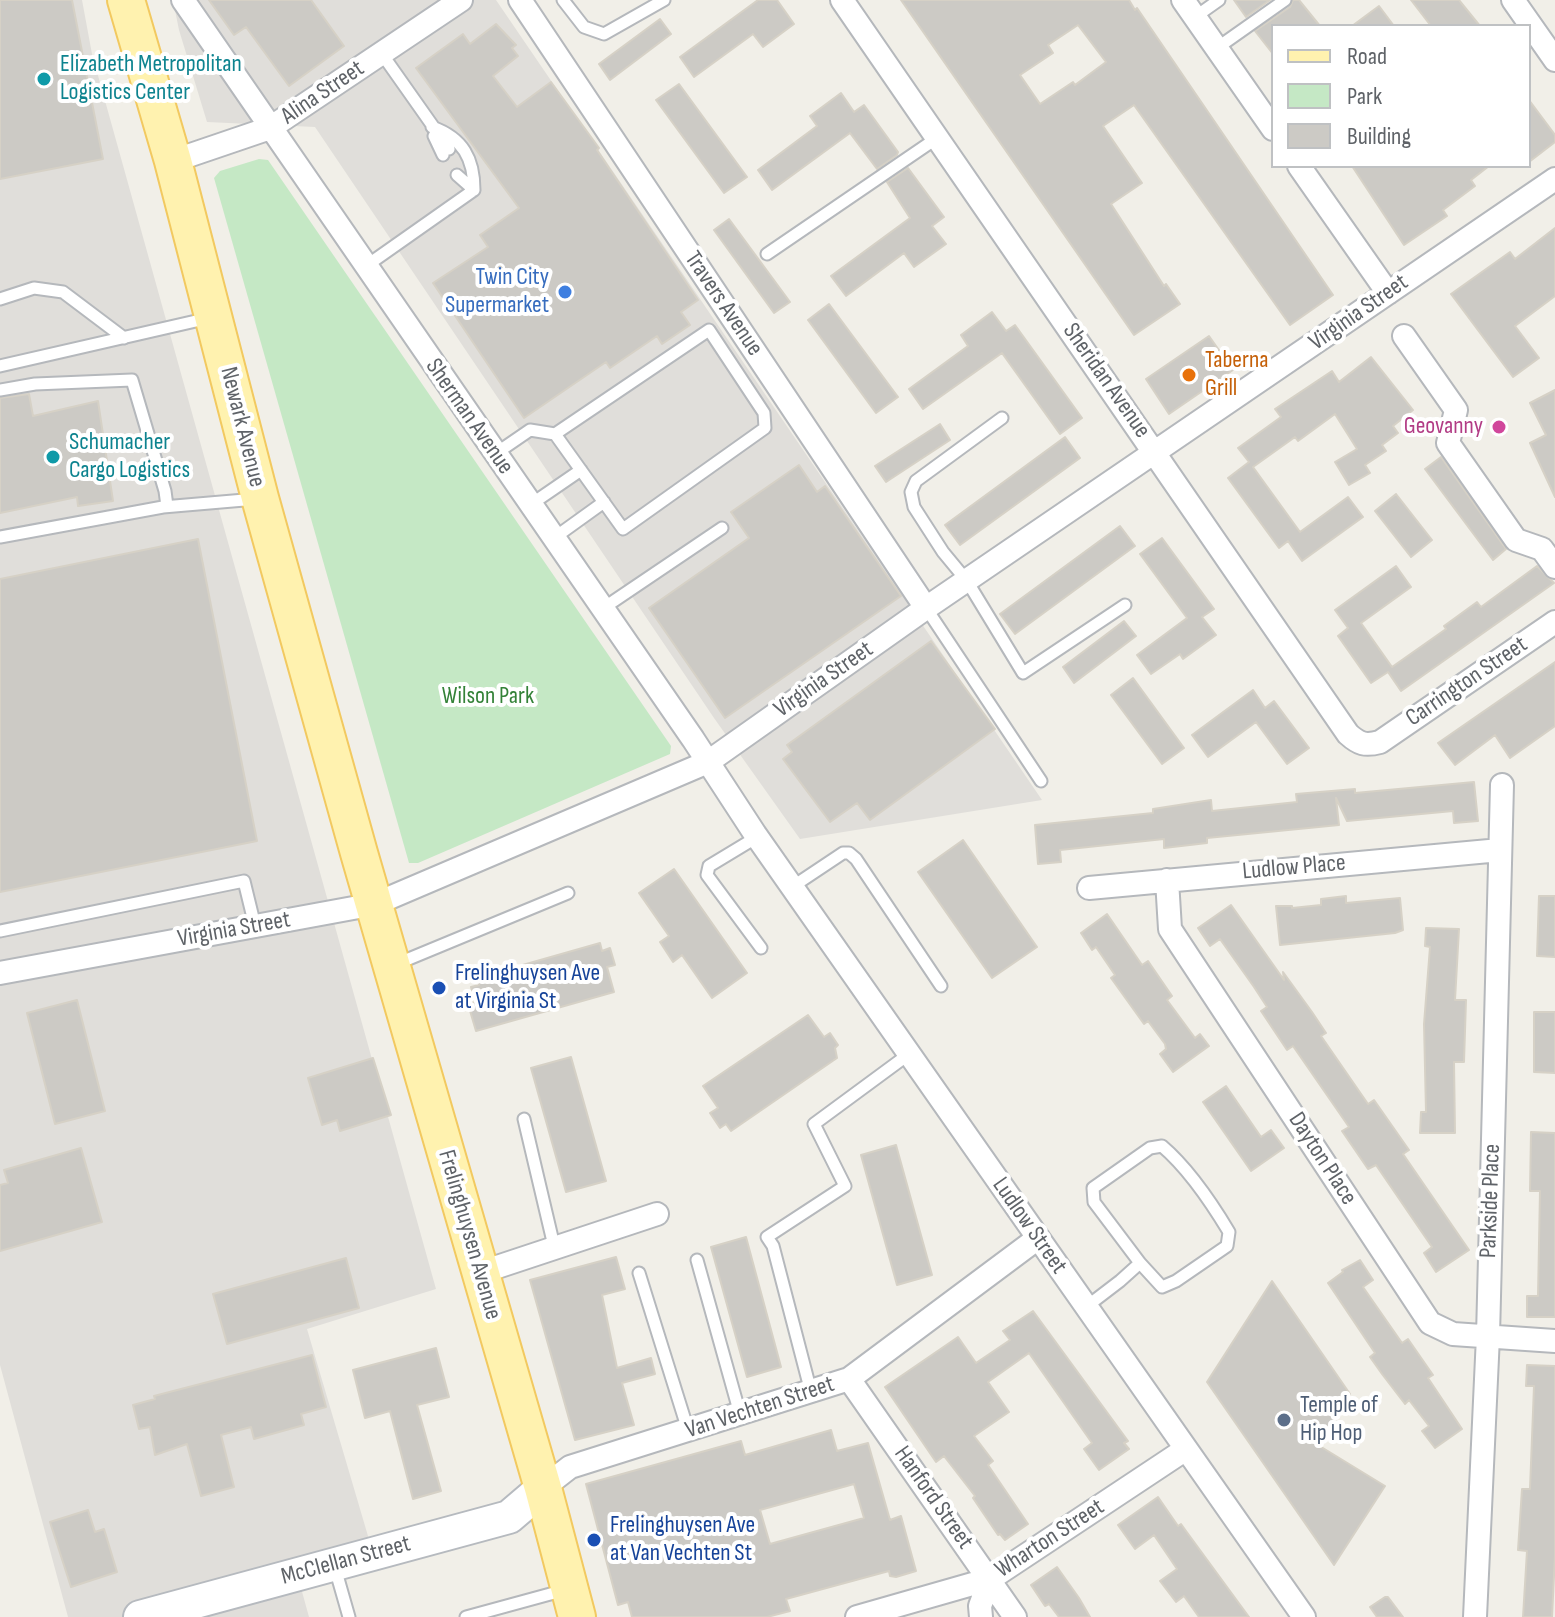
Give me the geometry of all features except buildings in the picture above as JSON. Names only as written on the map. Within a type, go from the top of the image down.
[{"type":"main road","name":"Newark Avenue","points":[[126,0],[173,161],[260,498],[359,853]]},
{"type":"main road","name":"Frelinghuysen Avenue","points":[[359,853],[574,1603]]},
{"type":"main road","name":"McClellan Street","points":[[140,1617],[217,1602],[334,1564],[509,1517],[543,1488]]},
{"type":"street","name":"Sherman Avenue","points":[[183,0],[756,836]]},
{"type":"street","name":"Alina Street","points":[[173,161],[270,128],[461,0]]},
{"type":"street","name":"Travers Avenue","points":[[520,0],[926,608]]},
{"type":"street","name":"Sheridan Avenue","points":[[842,0],[1348,734],[1358,743],[1369,745],[1380,742]]},
{"type":"street","points":[[1513,0],[1530,24]]},
{"type":"street","points":[[1189,9],[1271,126]]},
{"type":"street","points":[[1531,25],[1555,59]]},
{"type":"street","points":[[1300,168],[1388,293]]},
{"type":"street","name":"Virginia Street","points":[[0,973],[375,904],[708,762],[926,608],[1555,179]]},
{"type":"street","points":[[1404,336],[1456,410],[1448,443],[1516,540],[1542,549],[1555,567]]},
{"type":"street","name":"Carrington Street","points":[[1380,742],[1555,622]]},
{"type":"street","name":"Parkside Place","points":[[1475,1617],[1488,1336],[1502,785]]},
{"type":"street","name":"Ludlow Street","points":[[756,836],[1304,1617]]},
{"type":"street","name":"Ludlow Place","points":[[1089,888],[1500,850]]},
{"type":"street","name":"Dayton Place","points":[[1167,880],[1170,929],[1430,1323],[1453,1334],[1555,1341]]},
{"type":"street","points":[[479,1273],[657,1214]]},
{"type":"street","name":"Van Vechten Street","points":[[543,1488],[570,1467],[849,1379],[1038,1238]]},
{"type":"street","name":"Hanford Street","points":[[849,1379],[1015,1617]]},
{"type":"street","name":"Wharton Street","points":[[857,1617],[990,1579],[1186,1449]]},
{"type":"street","points":[[981,1617],[980,1606],[990,1579]]},
{"type":"lane","points":[[563,0],[584,27],[604,34],[664,0]]},
{"type":"lane","points":[[1189,9],[1219,0]]},
{"type":"lane","points":[[1217,48],[1285,0]]},
{"type":"lane","points":[[382,54],[432,127],[435,143],[446,152]]},
{"type":"lane","points":[[432,127],[451,134],[474,166],[474,190]]},
{"type":"lane","points":[[767,254],[937,138]]},
{"type":"lane","points":[[461,173],[474,190]]},
{"type":"lane","points":[[366,266],[474,190]]},
{"type":"lane","points":[[0,299],[34,288],[63,292],[124,338]]},
{"type":"lane","points":[[495,454],[530,430],[555,434],[731,315]]},
{"type":"lane","points":[[0,366],[214,317]]},
{"type":"lane","points":[[555,434],[623,529],[765,428],[764,413],[709,330]]},
{"type":"lane","points":[[0,390],[35,384],[132,380],[167,506]]},
{"type":"lane","points":[[1002,418],[916,481],[911,492],[921,519],[967,581],[1023,673],[1125,605]]},
{"type":"lane","points":[[530,505],[581,470]]},
{"type":"lane","points":[[0,537],[167,506],[260,498]]},
{"type":"lane","points":[[553,538],[604,502]]},
{"type":"lane","points":[[602,609],[722,528]]},
{"type":"lane","points":[[926,608],[1041,781]]},
{"type":"lane","points":[[756,836],[709,866],[707,875],[761,948]]},
{"type":"lane","points":[[792,887],[843,853],[849,853],[941,986]]},
{"type":"lane","points":[[0,931],[244,881],[255,926]]},
{"type":"lane","points":[[393,965],[568,893]]},
{"type":"lane","points":[[811,1393],[773,1246],[767,1237],[845,1186],[814,1124],[909,1054]]},
{"type":"lane","points":[[524,1119],[554,1246]]},
{"type":"lane","points":[[1162,1146],[1176,1158],[1220,1217],[1229,1232],[1227,1246],[1162,1287],[1140,1263],[1094,1202],[1093,1188],[1150,1148],[1162,1146]]},
{"type":"lane","points":[[697,1260],[740,1415]]},
{"type":"lane","points":[[1086,1307],[1140,1263]]},
{"type":"lane","points":[[639,1273],[688,1431]]},
{"type":"lane","points":[[334,1564],[349,1617]]},
{"type":"lane","points":[[466,1617],[574,1603]]},
{"type":"shaded area","points":[[0,0],[82,0],[92,54],[436,1289],[307,1329],[373,1553],[298,1577],[309,1617],[68,1617],[0,1365]]},
{"type":"shaded area","points":[[173,0],[496,0],[1042,800],[800,839],[714,718],[315,127],[207,122]]},
{"type":"green space","name":"Wilson Park","points":[[259,159],[268,160],[671,746],[670,754],[418,863],[409,863],[214,178],[220,171]]},
{"type":"place","name":"Elizabeth Metropolitan Logistics Center","points":[[44,79]]},
{"type":"place","name":"Twin City Supermarket","points":[[565,292]]},
{"type":"place","name":"Taberna Grill","points":[[1189,375]]},
{"type":"place","name":"Geovanny","points":[[1499,427]]},
{"type":"place","name":"Schumacher Cargo Logistics","points":[[53,457]]},
{"type":"place","name":"Frelinghuysen Ave at Virginia St","points":[[439,988]]},
{"type":"place","name":"Temple of Hip Hop","points":[[1284,1420]]},
{"type":"place","name":"Frelinghuysen Ave at Van Vechten St","points":[[594,1540]]}]
